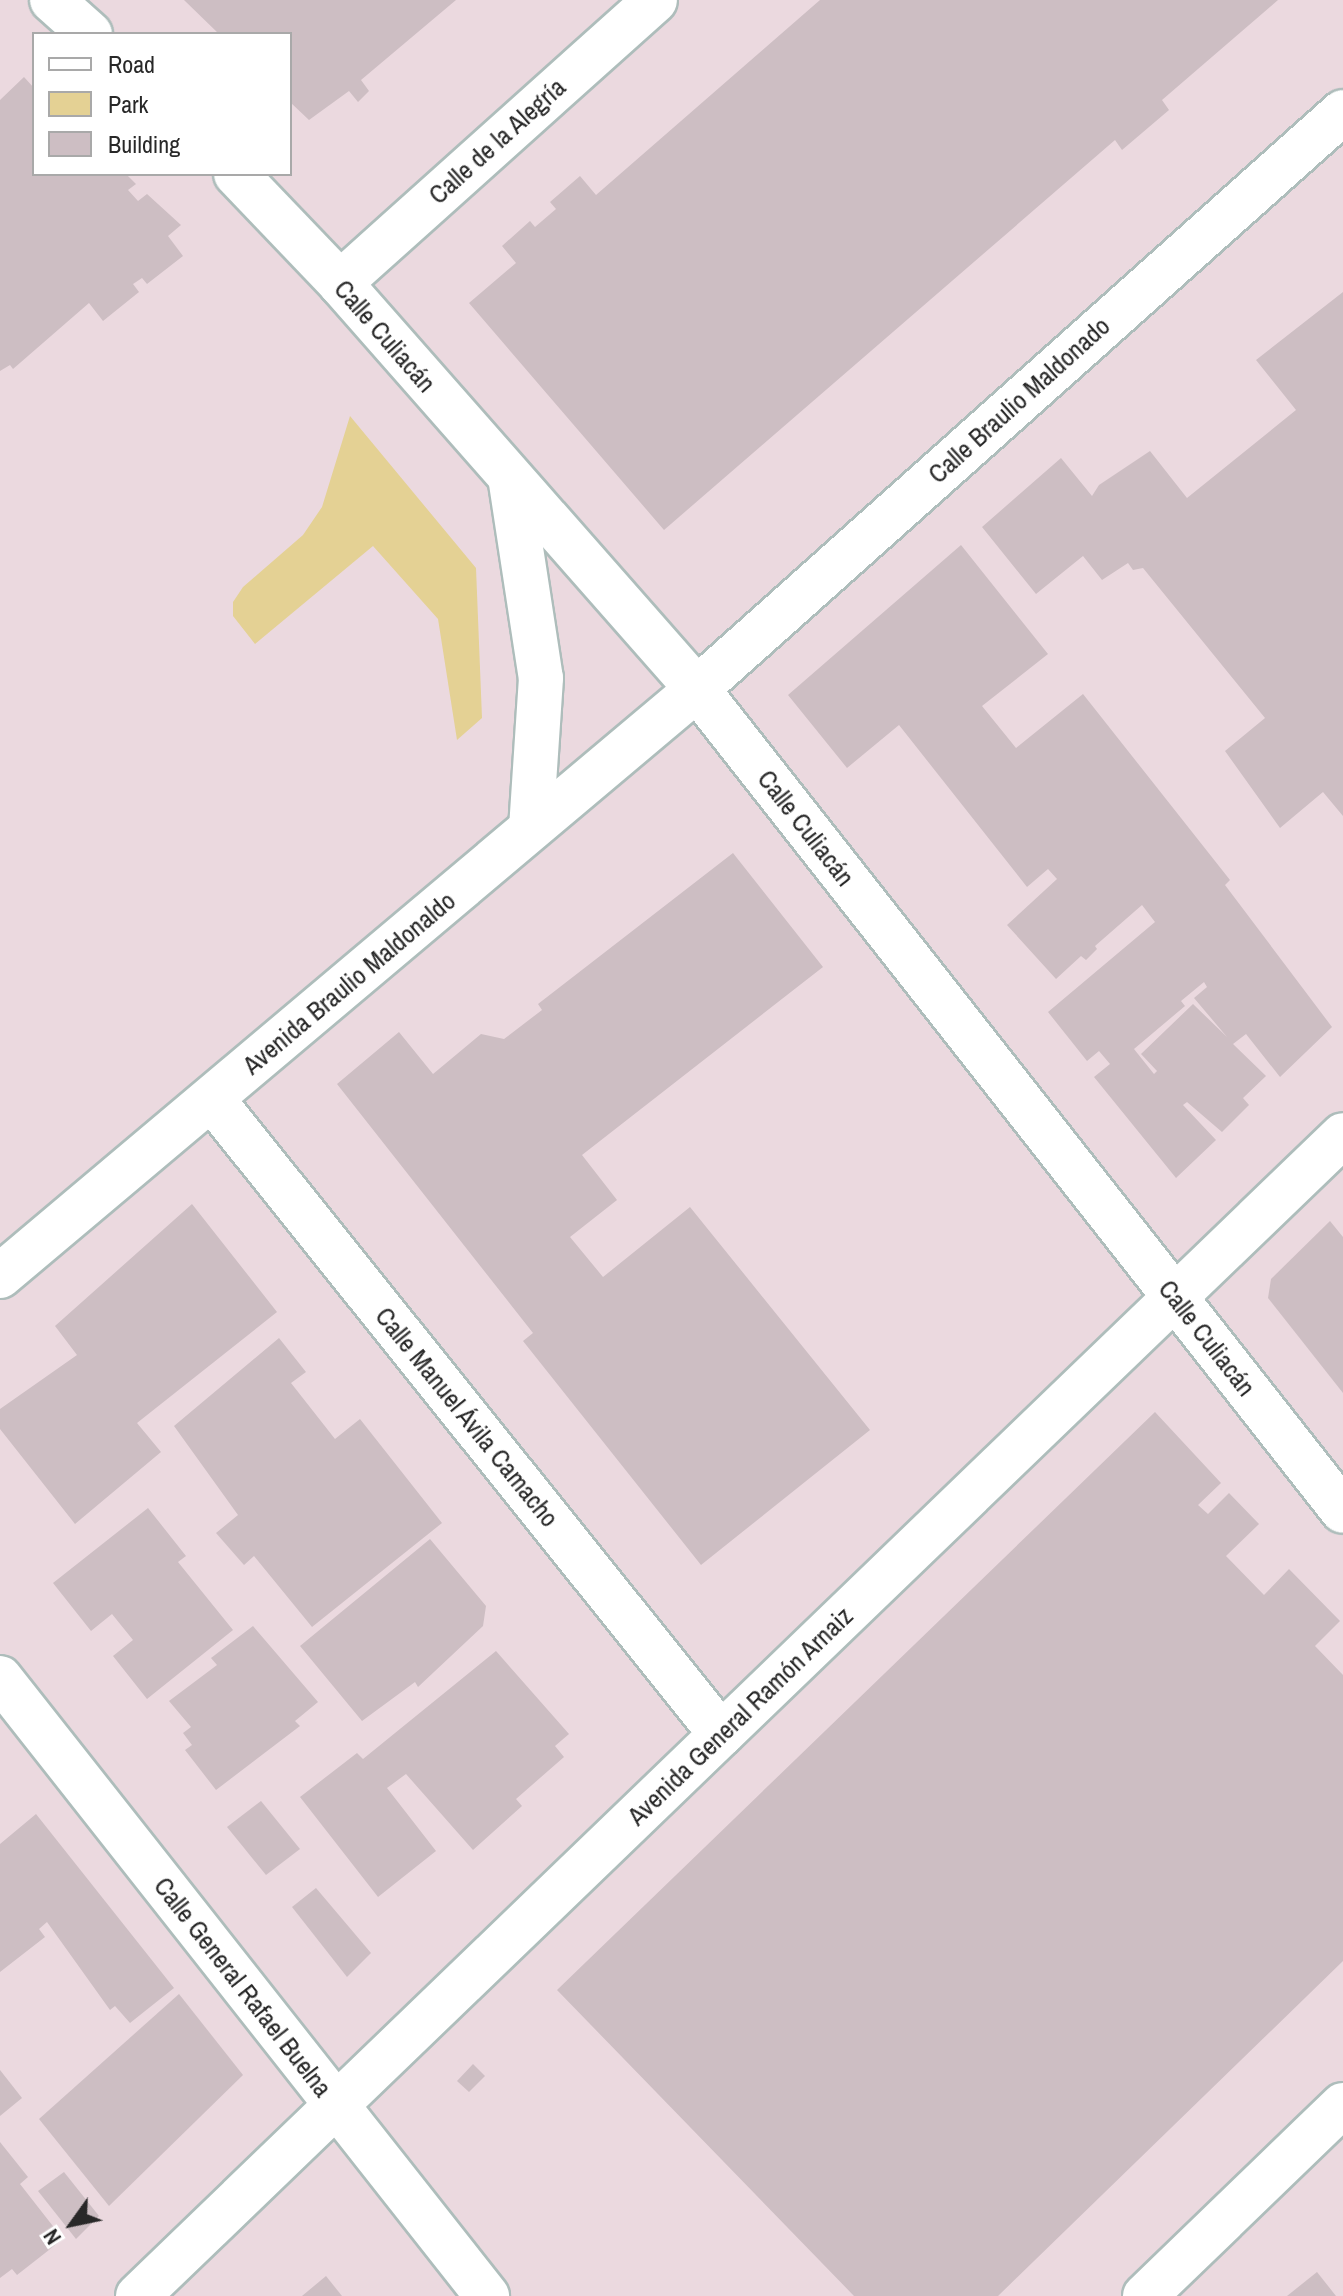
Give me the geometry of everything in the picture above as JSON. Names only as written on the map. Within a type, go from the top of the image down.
[{"type":"street","points":[[52,0],[88,32]]},
{"type":"street","name":"Calle de la Alegría","points":[[340,283],[655,0]]},
{"type":"street","name":"Calle Braulio Maldonado","points":[[697,689],[1343,112]]},
{"type":"street","name":"Calle Culiacán","points":[[238,176],[340,283],[511,483],[697,689],[1343,1511]]},
{"type":"street","points":[[511,483],[541,678],[531,827]]},
{"type":"street","name":"Avenida Braulio Maldonaldo","points":[[0,1276],[697,689]]},
{"type":"street","name":"Calle Manuel Ávila Camacho","points":[[212,1099],[721,1734]]},
{"type":"street","name":"Avenida General Ramón Arnaiz","points":[[138,2296],[1343,1135]]},
{"type":"street","name":"Calle General Rafael Buelna","points":[[0,1678],[487,2296]]},
{"type":"street","points":[[1145,2296],[1343,2105]]},
{"type":"green space","points":[[350,416],[476,568],[482,718],[457,740],[438,619],[373,546],[255,644],[233,616],[233,602],[243,587],[303,535],[322,507]]},
{"type":"building","points":[[184,0],[456,0],[361,80],[369,91],[358,102],[349,91],[309,120],[292,104],[292,32],[217,32]]},
{"type":"building","points":[[820,0],[1278,0],[1162,100],[1169,110],[1122,150],[1115,140],[664,530],[469,303],[516,263],[502,246],[530,221],[535,227],[556,209],[550,202],[580,176],[596,195]]},
{"type":"building","points":[[24,77],[32,86],[32,176],[128,176],[136,184],[128,190],[138,201],[147,194],[181,225],[168,236],[183,256],[147,284],[142,278],[133,284],[139,292],[103,321],[89,303],[13,369],[10,365],[0,371],[0,100]]},
{"type":"building","points":[[1343,292],[1343,816],[1323,792],[1280,828],[1225,751],[1265,718],[1143,568],[1133,570],[1128,563],[1102,580],[1083,556],[1036,594],[982,527],[1061,458],[1092,496],[1099,485],[1150,451],[1187,498],[1296,410],[1256,360]]},
{"type":"building","points":[[961,545],[1048,654],[982,706],[1016,748],[1083,694],[1230,880],[1225,885],[1332,1027],[1280,1077],[1246,1034],[1233,1044],[1266,1076],[1243,1098],[1249,1105],[1222,1132],[1187,1102],[1183,1105],[1216,1140],[1176,1178],[1094,1077],[1110,1064],[1099,1051],[1087,1061],[1048,1012],[1155,922],[1142,905],[1095,946],[1097,949],[1086,960],[1081,956],[1056,979],[1007,925],[1057,879],[1048,869],[1027,887],[899,725],[847,768],[788,695]],"holes":[[[1204,982],[1207,987],[1194,998],[1227,1037],[1193,1004],[1141,1054],[1157,1071],[1154,1074],[1134,1049],[1185,1006],[1181,1001]]]},
{"type":"building","points":[[733,853],[823,967],[582,1155],[617,1200],[570,1237],[603,1277],[690,1207],[870,1430],[701,1565],[523,1341],[533,1333],[337,1084],[399,1032],[433,1074],[481,1034],[504,1039],[542,1010],[538,1004]]},
{"type":"building","points":[[192,1204],[277,1312],[137,1423],[161,1452],[75,1524],[0,1429],[0,1409],[77,1355],[55,1326]]},
{"type":"building","points":[[1330,1221],[1343,1237],[1343,1393],[1268,1298],[1271,1279]]},
{"type":"building","points":[[279,1338],[306,1372],[291,1383],[335,1439],[360,1419],[442,1523],[312,1627],[254,1556],[244,1565],[216,1533],[238,1515],[174,1426]]},
{"type":"building","points":[[1155,1412],[1221,1483],[1198,1505],[1208,1514],[1229,1493],[1259,1524],[1226,1556],[1264,1595],[1289,1569],[1340,1621],[1315,1646],[1343,1675],[1343,1961],[998,2296],[854,2296],[557,1990]]},
{"type":"building","points":[[148,1508],[186,1556],[178,1562],[233,1630],[147,1699],[113,1656],[133,1640],[112,1614],[91,1631],[53,1583]]},
{"type":"building","points":[[430,1539],[486,1606],[483,1626],[418,1687],[415,1682],[362,1721],[300,1646]]},
{"type":"building","points":[[253,1626],[318,1702],[295,1721],[300,1726],[216,1790],[185,1750],[192,1745],[183,1733],[191,1727],[169,1701],[217,1665],[211,1658]]},
{"type":"building","points":[[496,1651],[569,1734],[555,1746],[564,1757],[516,1799],[522,1806],[473,1850],[406,1774],[387,1788],[436,1851],[378,1897],[300,1797],[357,1753],[363,1759]]},
{"type":"building","points":[[261,1801],[300,1849],[266,1875],[227,1827]]},
{"type":"building","points":[[36,1814],[174,1988],[130,2023],[115,2006],[110,2010],[47,1922],[39,1929],[45,1937],[0,1972],[0,1844]]},
{"type":"building","points":[[316,1888],[371,1953],[347,1977],[292,1907]]},
{"type":"building","points":[[179,1994],[243,2075],[109,2206],[39,2119]]},
{"type":"building","points":[[473,2064],[485,2076],[469,2092],[457,2081]]},
{"type":"building","points":[[0,2070],[22,2098],[0,2116]]},
{"type":"building","points":[[0,2142],[28,2177],[20,2184],[63,2239],[17,2275],[12,2269],[0,2278]]},
{"type":"building","points":[[64,2172],[99,2216],[76,2239],[38,2191]]},
{"type":"building","points":[[1317,2272],[1336,2296],[1287,2296]]},
{"type":"building","points":[[326,2276],[342,2296],[302,2296]]}]
